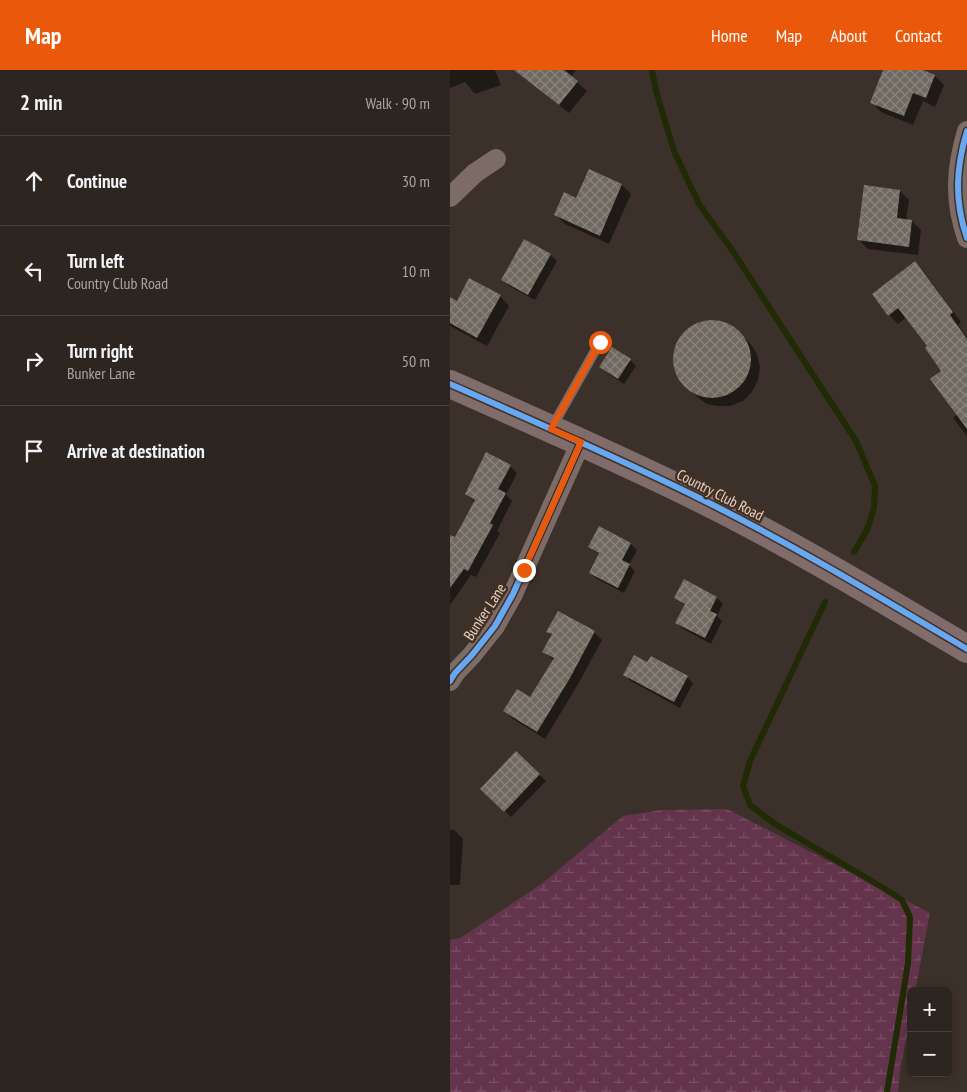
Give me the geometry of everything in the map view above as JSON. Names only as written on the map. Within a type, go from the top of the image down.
[{"type":"street","points":[[967,130],[960,156],[958,197],[962,224],[967,238]]},
{"type":"street","points":[[450,197],[475,173],[496,159]]},
{"type":"street","name":"Country Club Road","points":[[450,384],[581,442],[698,497],[804,553],[967,649]]},
{"type":"street","name":"Bunker Lane","points":[[450,682],[455,673],[472,655],[494,626],[513,594],[581,442]]},
{"type":"lane","points":[[551,429],[600,342]]},
{"type":"green space","points":[[727,809],[930,913],[916,987],[907,987],[907,1035],[898,1092],[450,1092],[450,940],[460,938],[540,885],[623,816],[661,810]]},
{"type":"building","points":[[514,70],[564,70],[578,81],[559,105]]},
{"type":"building","points":[[883,70],[923,70],[935,75],[926,98],[913,93],[904,116],[870,103]]},
{"type":"building","points":[[589,169],[622,184],[600,236],[554,215],[564,192],[576,198]]},
{"type":"building","points":[[864,185],[900,190],[897,218],[912,220],[909,247],[857,240]]},
{"type":"building","points":[[524,239],[551,254],[528,295],[501,280]]},
{"type":"building","points":[[915,261],[953,312],[950,315],[967,339],[967,429],[930,379],[941,371],[925,348],[927,346],[898,308],[888,316],[872,294]]},
{"type":"building","points":[[469,278],[501,295],[477,338],[450,323],[450,297],[457,301]]},
{"type":"building","points":[[712,320],[727,323],[744,337],[748,344],[751,359],[748,374],[734,391],[727,395],[712,398],[697,395],[680,381],[676,374],[673,359],[676,344],[690,327],[697,323]]},
{"type":"building","points":[[612,347],[631,359],[618,379],[599,367]]},
{"type":"building","points":[[486,452],[511,465],[498,489],[506,493],[490,523],[493,525],[468,571],[464,569],[450,588],[450,535],[455,537],[475,500],[465,494]]},
{"type":"building","points":[[599,526],[631,543],[622,560],[630,564],[618,588],[589,573],[599,553],[588,547]]},
{"type":"building","points":[[684,579],[717,597],[710,611],[717,614],[705,638],[675,623],[685,604],[674,598]]},
{"type":"building","points":[[558,611],[595,631],[570,678],[537,732],[503,711],[517,689],[530,697],[554,658],[542,652],[552,634],[546,632]]},
{"type":"building","points":[[634,655],[647,662],[651,656],[688,676],[674,702],[623,675]]},
{"type":"building","points":[[516,751],[540,774],[504,812],[480,789]]},
{"type":"waterway","points":[[652,70],[656,91],[674,151],[699,204],[732,250],[856,441],[875,486],[874,508],[867,530],[854,552]]},
{"type":"waterway","points":[[825,602],[750,761],[743,786],[750,805],[775,824],[902,900],[910,917],[908,963],[887,1092]]},
{"type":"cycle path","points":[[967,131],[963,145],[958,184],[960,210],[967,238]]},
{"type":"cycle path","points":[[450,384],[574,439],[697,497],[833,570],[967,649]]},
{"type":"cycle path","points":[[450,681],[495,626],[513,594],[581,442]]},
{"type":"route","points":[[524,570],[581,442],[551,429],[600,342]]}]
